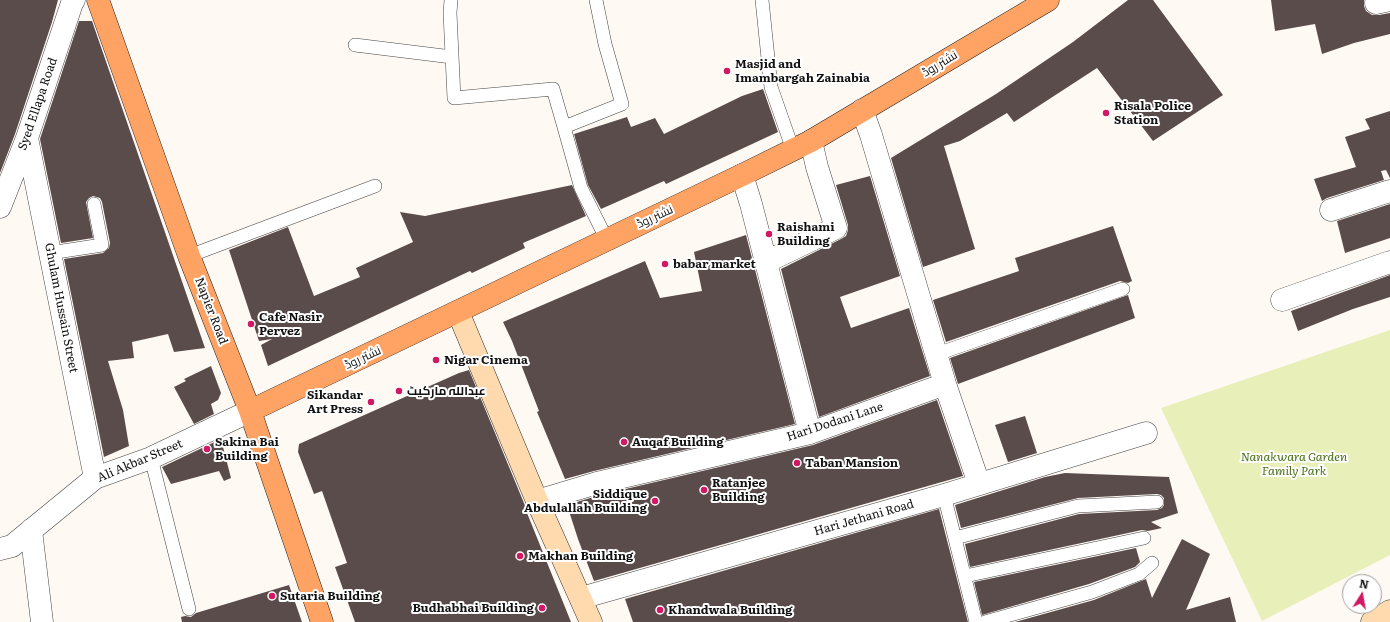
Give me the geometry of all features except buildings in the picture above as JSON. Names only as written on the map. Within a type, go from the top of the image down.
[{"type":"main road","name":"Napier Road","points":[[98,0],[189,256],[250,412],[322,622]]},
{"type":"main road","name":"نشتر روڈ","points":[[250,412],[742,176],[802,145],[1048,0]]},
{"type":"street","name":"Syed Ellapa Road","points":[[0,207],[27,138],[74,0]]},
{"type":"street","points":[[862,110],[871,135],[945,384],[980,484]]},
{"type":"street","name":"Ghulam Hussain Street","points":[[27,138],[95,478]]},
{"type":"street","points":[[766,262],[836,228],[817,167],[802,145]]},
{"type":"street","points":[[742,176],[751,204],[810,433]]},
{"type":"street","points":[[1331,210],[1390,192]]},
{"type":"street","points":[[1282,300],[1390,262]]},
{"type":"street","points":[[458,312],[537,501],[591,622]]},
{"type":"street","name":"Hari Dodani Lane","points":[[537,501],[597,483],[810,433],[945,384]]},
{"type":"street","name":"Ali Akbar Street","points":[[0,549],[12,546],[95,478],[151,458],[250,412]]},
{"type":"street","name":"Hari Jethani Road","points":[[581,598],[944,495],[1146,434]]},
{"type":"street","points":[[31,530],[42,622]]},
{"type":"street","points":[[1372,622],[1390,611]]},
{"type":"lane","points":[[450,0],[454,98],[553,89],[581,188],[607,240]]},
{"type":"lane","points":[[564,127],[622,104],[605,44],[596,0]]},
{"type":"lane","points":[[762,0],[771,87],[802,145]]},
{"type":"lane","points":[[355,45],[452,57]]},
{"type":"lane","points":[[189,256],[375,186]]},
{"type":"lane","points":[[50,252],[102,245],[94,204]]},
{"type":"lane","points":[[937,354],[1123,289]]},
{"type":"lane","points":[[151,458],[189,609]]},
{"type":"lane","points":[[944,495],[976,622]]},
{"type":"lane","points":[[955,538],[1078,506],[1157,502]]},
{"type":"lane","points":[[964,576],[1144,538]]},
{"type":"lane","points":[[985,622],[1092,592],[1139,574],[1152,563]]},
{"type":"green space","name":"Nanakwara Garden Family Park","points":[[1390,330],[1390,555],[1353,574],[1342,574],[1342,580],[1262,621],[1161,408]]},
{"type":"place","name":"Masjid and Imambargah Zainabia","points":[[727,71]]},
{"type":"place","name":"Risala Police Station","points":[[1106,113]]},
{"type":"place","name":"Raishami Building","points":[[769,234]]},
{"type":"place","name":"babar market","points":[[665,264]]},
{"type":"place","name":"Cafe Nasir Pervez","points":[[251,324]]},
{"type":"place","name":"Nigar Cinema","points":[[436,360]]},
{"type":"place","name":"عبداللہ مارکیٹ","points":[[399,391]]},
{"type":"place","name":"Sikandar Art Press","points":[[371,402]]},
{"type":"place","name":"Auqaf Building","points":[[624,442]]},
{"type":"place","name":"Sakina Bai Building","points":[[207,449]]},
{"type":"place","name":"Taban Mansion","points":[[797,463]]},
{"type":"place","name":"Ratanjee Building","points":[[704,490]]},
{"type":"place","name":"Siddique Abdulallah Building","points":[[655,501]]},
{"type":"place","name":"Makhan Building","points":[[520,556]]},
{"type":"place","name":"Sutaria Building","points":[[272,596]]},
{"type":"place","name":"Budhabhai Building","points":[[542,608]]},
{"type":"place","name":"Khandwala Building","points":[[660,610]]}]
